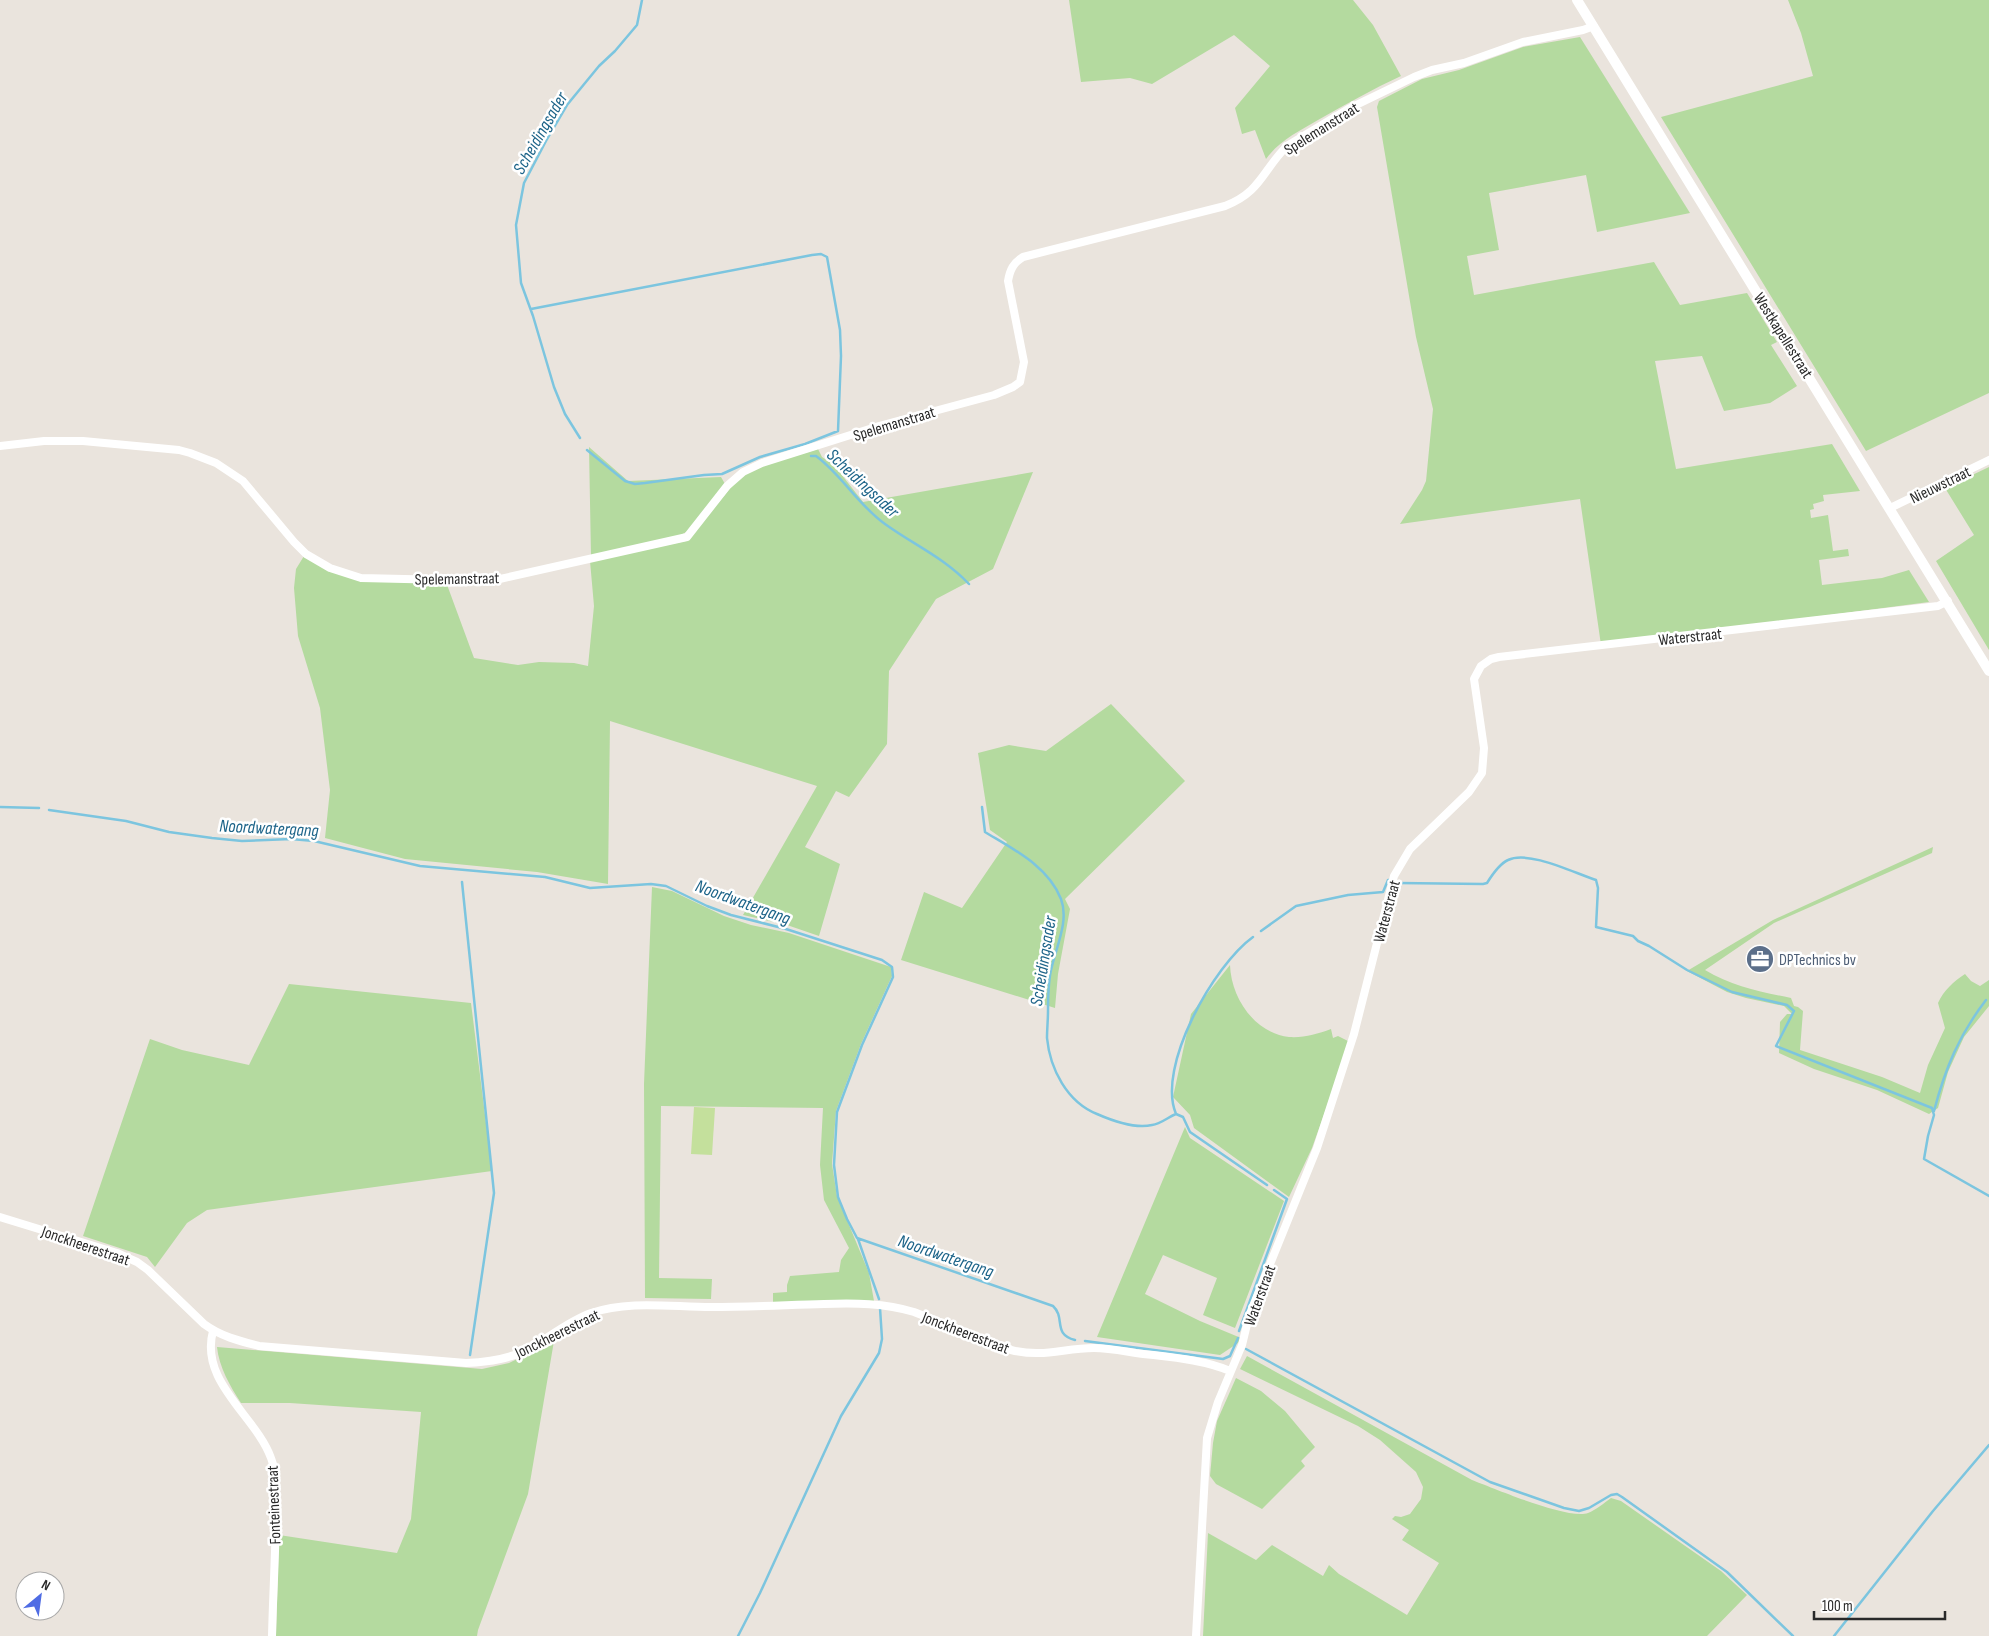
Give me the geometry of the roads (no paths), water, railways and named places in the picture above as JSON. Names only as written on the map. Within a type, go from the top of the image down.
[{"type":"street","name":"Westkapellestraat","points":[[1577,0],[1948,600],[1989,671]]},
{"type":"street","name":"Spelemanstraat","points":[[0,446],[44,441],[83,441],[179,450],[200,456],[216,463],[243,481],[306,554],[330,568],[361,578],[491,581],[687,537],[726,486],[743,472],[762,463],[880,426],[994,395],[1008,390],[1020,382],[1024,362],[1008,281],[1014,263],[1023,258],[1238,201],[1249,194],[1287,146],[1366,100],[1432,70],[1464,63],[1523,42],[1594,26]]},
{"type":"street","name":"Nieuwstraat","points":[[1890,508],[1989,460]]},
{"type":"street","name":"Waterstraat","points":[[1196,1636],[1207,1438],[1210,1423],[1242,1345],[1253,1307],[1317,1148],[1354,1034],[1394,876],[1410,850],[1469,792],[1482,773],[1484,748],[1474,684],[1475,674],[1481,666],[1491,659],[1499,657],[1938,606],[1948,600]]},
{"type":"street","name":"Jonckheerestraat","points":[[0,1217],[116,1253],[137,1262],[213,1331],[259,1346],[466,1363],[485,1362],[508,1357],[530,1348],[568,1324],[590,1314],[610,1308],[646,1305],[710,1307],[870,1303],[899,1307],[1011,1350],[1027,1354],[1096,1348],[1194,1362],[1230,1371]]},
{"type":"street","name":"Fonteinestraat","points":[[213,1331],[210,1352],[214,1366],[227,1393],[264,1443],[275,1471],[276,1522],[272,1636]]},
{"type":"waterway","name":"Scheidingsader","points":[[580,438],[565,414],[554,387],[521,283],[516,225],[524,183],[547,139],[567,105],[599,66],[615,51],[637,25],[642,0]]},
{"type":"waterway","points":[[531,309],[812,255],[821,254],[827,257],[840,330],[841,356],[838,431],[805,444],[760,457],[722,474],[635,484],[625,481],[587,450]]},
{"type":"waterway","name":"Scheidingsader","points":[[811,456],[816,456],[834,472],[875,516],[896,532],[949,566],[969,584]]},
{"type":"waterway","name":"Noordwatergang","points":[[0,807],[39,808]]},
{"type":"waterway","name":"Scheidingsader","points":[[982,807],[985,832],[1018,852],[1039,868],[1048,877],[1061,899],[1064,915],[1050,977],[1047,1038],[1052,1061],[1062,1083],[1069,1093],[1086,1109],[1124,1124],[1152,1125],[1176,1114]]},
{"type":"waterway","name":"Noordwatergang","points":[[49,810],[126,821],[169,832],[212,838],[242,841],[291,839],[314,841],[420,866],[545,877],[590,888],[651,884],[666,886],[707,906],[731,915],[786,929],[882,960],[892,967],[893,977],[862,1045],[837,1112],[834,1165],[838,1197],[847,1219],[857,1238],[1053,1306],[1059,1316],[1061,1330],[1068,1337],[1075,1340]]},
{"type":"waterway","points":[[1398,883],[1483,884],[1487,883],[1502,864],[1517,858],[1539,860],[1596,880],[1598,888],[1596,927],[1633,936],[1638,941],[1687,970],[1732,992],[1787,1005],[1794,1011],[1776,1046],[1932,1108],[1934,1115],[1924,1159],[1989,1196]]},
{"type":"waterway","points":[[1261,931],[1296,906],[1348,895],[1383,892],[1388,880],[1390,880]]},
{"type":"waterway","points":[[462,882],[494,1193],[470,1355]]},
{"type":"waterway","points":[[1253,937],[1222,970],[1192,1018],[1181,1045],[1174,1070],[1172,1094],[1176,1114],[1183,1117],[1190,1132],[1267,1185]]},
{"type":"waterway","points":[[1934,1111],[1954,1053],[1968,1026],[1986,1000]]},
{"type":"waterway","points":[[1239,1331],[1287,1199],[1274,1190]]},
{"type":"waterway","points":[[858,1239],[879,1299]]},
{"type":"waterway","points":[[738,1636],[760,1593],[841,1416],[879,1353],[882,1339],[880,1308]]},
{"type":"waterway","name":"Noordwatergang","points":[[1085,1341],[1223,1359],[1230,1356],[1238,1338]]},
{"type":"waterway","points":[[1246,1349],[1490,1482],[1564,1508],[1579,1511],[1589,1508],[1611,1495],[1617,1494],[1727,1572],[1793,1636]]},
{"type":"waterway","points":[[1834,1636],[1933,1511],[1989,1445]]},
{"type":"place","name":"DPTechnics bv","points":[[1760,959]]}]
